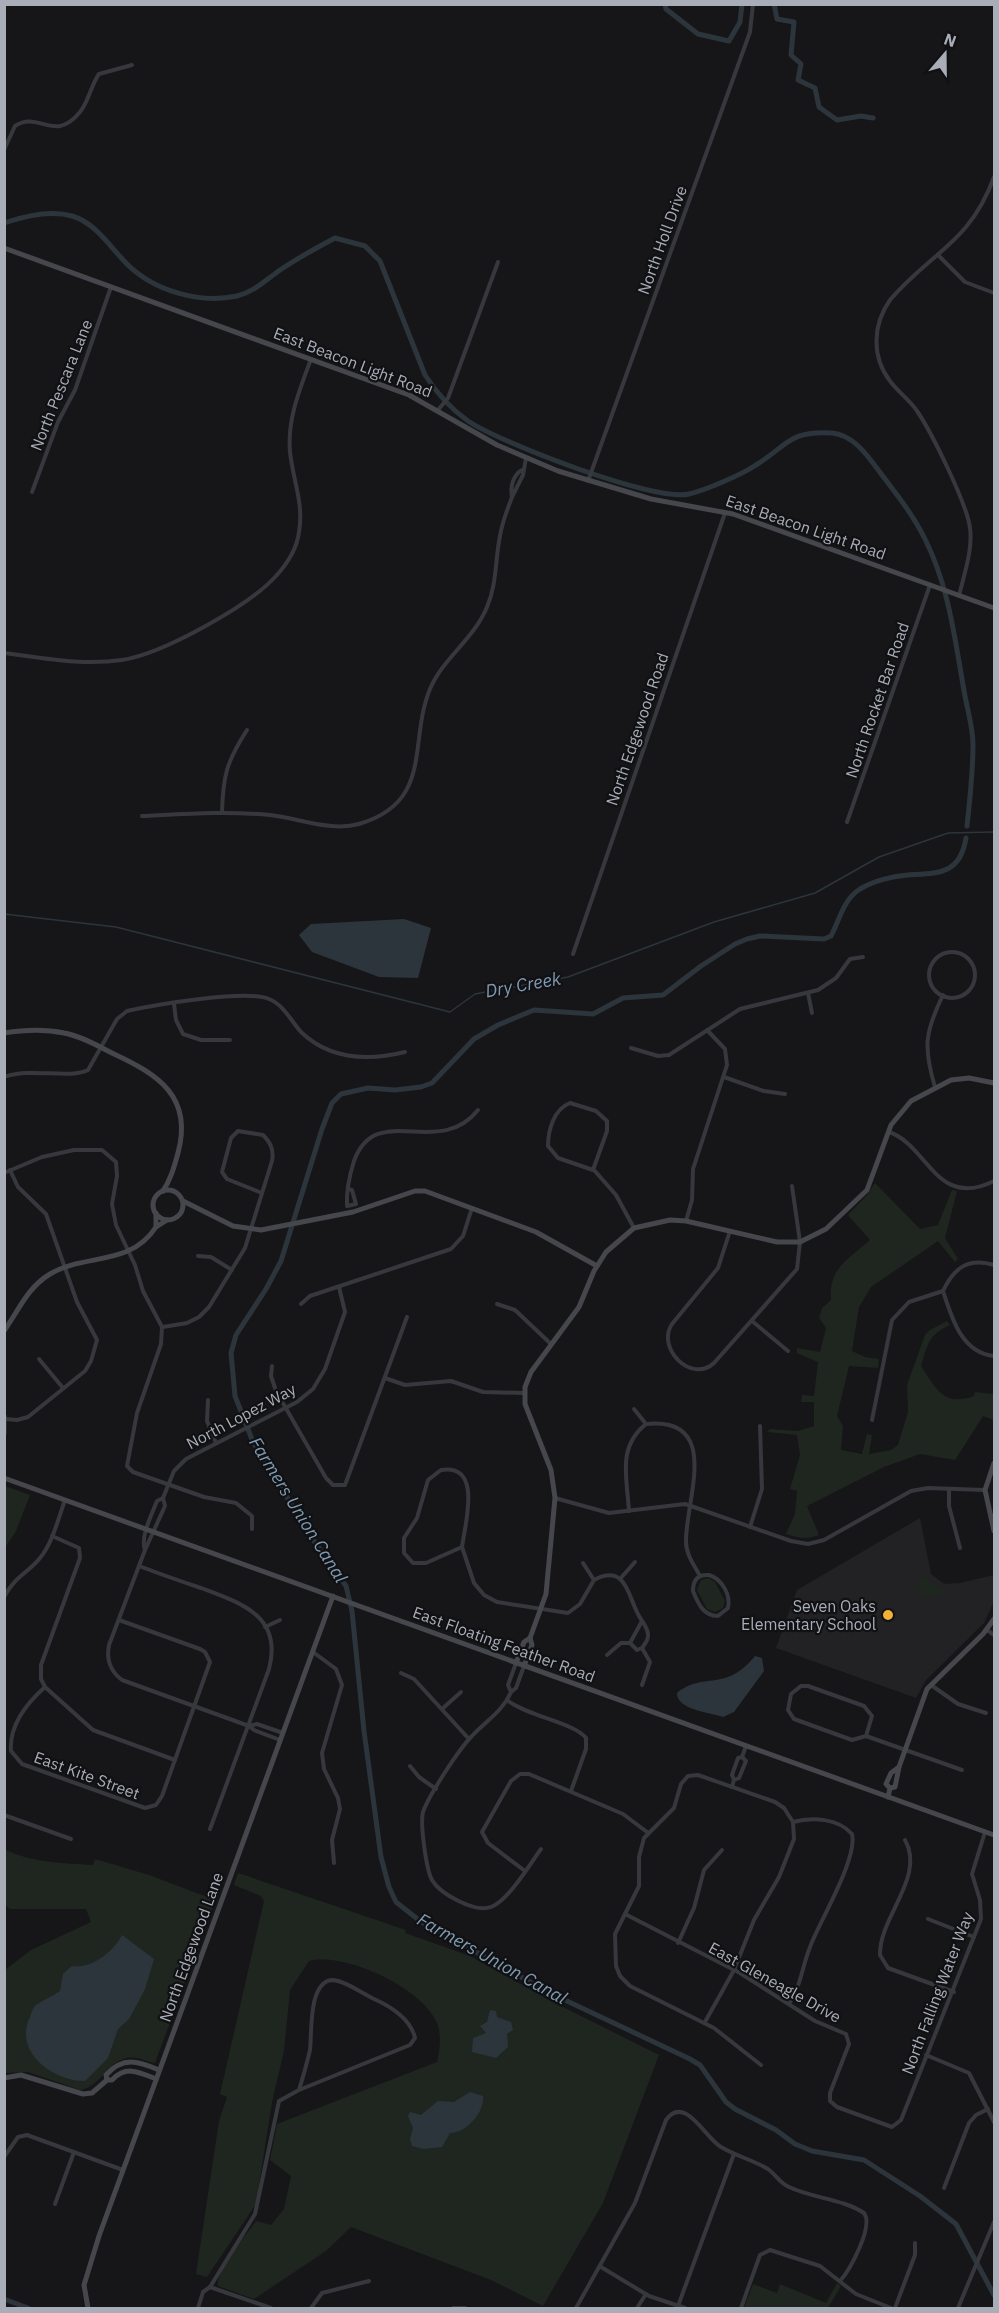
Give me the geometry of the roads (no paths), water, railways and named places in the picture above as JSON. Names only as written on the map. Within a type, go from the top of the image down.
[{"type":"street","name":"North Holl Drive","points":[[588,481],[747,41],[753,4]]},
{"type":"street","points":[[4,150],[15,126],[32,121],[57,128],[68,123],[81,111],[99,74],[132,65]]},
{"type":"street","points":[[960,596],[971,540],[965,509],[923,421],[886,376],[877,349],[878,326],[887,305],[976,218],[994,177]]},
{"type":"street","name":"East Beacon Light Road","points":[[4,248],[409,394],[472,432],[526,458],[588,481],[651,499],[725,512],[994,608]]},
{"type":"street","points":[[938,255],[965,282],[994,292]]},
{"type":"street","points":[[438,410],[446,400],[498,262]]},
{"type":"street","name":"North Pescara Lane","points":[[32,492],[58,422],[75,390],[111,287]]},
{"type":"street","points":[[4,653],[78,663],[125,660],[184,638],[276,577],[288,561],[299,536],[301,509],[290,450],[291,426],[311,359]]},
{"type":"street","points":[[142,816],[222,812],[270,815],[338,827],[358,825],[373,819],[399,800],[417,764],[420,724],[431,687],[443,666],[476,628],[486,609],[494,587],[501,531],[512,497],[512,485],[517,473],[522,470],[526,458]]},
{"type":"street","name":"North Edgewood Road","points":[[573,954],[725,512]]},
{"type":"street","name":"North Rocket Bar Road","points":[[847,822],[930,585]]},
{"type":"street","points":[[222,812],[226,766],[247,730]]},
{"type":"street","points":[[947,951],[966,956],[976,970],[972,987],[967,994],[958,998],[943,995],[931,986],[929,978],[934,961],[947,951]]},
{"type":"street","points":[[631,1048],[658,1056],[669,1055],[745,1006],[808,993],[828,985],[850,959],[863,957]]},
{"type":"street","points":[[808,993],[812,1013]]},
{"type":"street","points":[[7,1076],[21,1072],[82,1073],[93,1064],[117,1019],[123,1013],[250,995],[261,996],[277,1003],[301,1031],[329,1051],[360,1058],[405,1052]]},
{"type":"street","points":[[935,1087],[927,1061],[926,1041],[931,1020],[943,995]]},
{"type":"street","points":[[174,1004],[176,1020],[183,1034],[201,1040],[230,1041]]},
{"type":"street","points":[[686,1221],[692,1200],[693,1169],[728,1065],[727,1054],[707,1030]]},
{"type":"street","points":[[4,1033],[62,1032],[102,1048],[155,1075],[173,1096],[180,1112],[182,1126],[180,1144],[170,1180],[154,1200],[156,1227]]},
{"type":"street","points":[[724,1077],[764,1091],[786,1094]]},
{"type":"street","points":[[542,1849],[505,1898],[492,1907],[471,1906],[441,1889],[432,1880],[422,1821],[426,1806],[469,1739],[516,1688],[532,1645],[530,1638],[547,1589],[555,1498],[551,1470],[526,1410],[524,1393],[529,1377],[579,1307],[597,1266],[614,1244],[634,1228],[658,1221],[686,1221],[777,1242],[800,1242],[826,1229],[862,1197],[875,1174],[889,1132],[906,1105],[935,1087],[961,1078],[978,1078],[994,1083]]},
{"type":"street","points":[[594,1170],[607,1131],[607,1121],[597,1111],[578,1104],[563,1106],[557,1112],[548,1137],[548,1146],[558,1158],[594,1170],[616,1195],[634,1228]]},
{"type":"street","points":[[352,1209],[347,1206],[346,1191],[358,1152],[371,1136],[383,1132],[452,1130],[469,1120],[478,1110]]},
{"type":"street","points":[[162,1327],[187,1323],[200,1317],[209,1307],[245,1248],[262,1193],[273,1154],[269,1141],[253,1132],[238,1131],[234,1134],[222,1172],[227,1179],[262,1193]]},
{"type":"street","points":[[889,1132],[903,1139],[928,1169],[948,1183],[972,1187],[994,1182]]},
{"type":"street","points":[[4,1173],[42,1157],[66,1151],[97,1149],[112,1157],[117,1168],[112,1196],[113,1213],[127,1252],[135,1265],[143,1291],[162,1327],[161,1344],[137,1413],[127,1466],[133,1472],[169,1485],[204,1497],[228,1500],[243,1506],[252,1516],[252,1529]]},
{"type":"street","points":[[4,1433],[5,1418],[17,1420],[28,1417],[89,1366],[97,1340],[63,1268],[46,1214],[18,1187],[10,1170]]},
{"type":"street","points":[[170,1180],[183,1202],[193,1209],[250,1230],[288,1226],[415,1191],[425,1191],[536,1232],[597,1266]]},
{"type":"street","points":[[730,1231],[721,1264],[672,1324],[667,1334],[670,1350],[682,1364],[694,1370],[705,1369],[714,1363],[794,1274],[798,1263],[800,1242],[792,1186]]},
{"type":"street","points":[[163,1191],[178,1193]]},
{"type":"street","points":[[180,1214],[183,1202]]},
{"type":"street","points":[[301,1304],[310,1296],[451,1249],[459,1242],[473,1207]]},
{"type":"street","points":[[4,1331],[28,1292],[47,1276],[63,1268],[110,1259],[127,1252],[146,1240],[156,1227],[193,1209]]},
{"type":"street","points":[[156,1213],[168,1220]]},
{"type":"street","points":[[198,1256],[211,1257],[232,1270]]},
{"type":"street","points":[[994,1265],[982,1262],[965,1264],[951,1275],[943,1292],[947,1308],[966,1343],[980,1353],[994,1356]]},
{"type":"street","name":"North Lopez Way","points":[[145,1550],[143,1545],[157,1501],[163,1498],[180,1463],[305,1396],[322,1376],[345,1312],[339,1287]]},
{"type":"street","points":[[872,1420],[892,1320],[909,1302],[943,1292]]},
{"type":"street","points":[[497,1304],[515,1310],[552,1344]]},
{"type":"street","points":[[272,1366],[274,1385],[285,1408],[326,1478],[339,1487],[348,1480],[407,1317]]},
{"type":"street","points":[[752,1321],[788,1351]]},
{"type":"street","points":[[39,1359],[63,1388]]},
{"type":"street","points":[[385,1378],[405,1385],[451,1381],[483,1392],[524,1393]]},
{"type":"street","points":[[208,1400],[207,1421],[216,1443]]},
{"type":"street","points":[[634,1409],[646,1424]]},
{"type":"street","points":[[629,1510],[626,1451],[633,1435],[646,1424],[670,1424],[688,1438],[696,1466],[687,1548],[700,1576]]},
{"type":"street","points":[[750,1527],[762,1489],[760,1426]]},
{"type":"street","points":[[994,1463],[985,1490],[994,1531]]},
{"type":"street","points":[[462,1547],[419,1564],[407,1559],[404,1553],[404,1538],[417,1518],[428,1480],[441,1470],[454,1470],[469,1486],[462,1547],[474,1582],[484,1595],[497,1602],[541,1608],[561,1614],[574,1610],[594,1580],[605,1576],[620,1579],[629,1588],[648,1635],[642,1648]]},
{"type":"street","name":"East Floating Feather Road","points":[[4,1479],[994,1835]]},
{"type":"street","points":[[950,1489],[949,1506],[960,1548]]},
{"type":"street","points":[[555,1498],[603,1512],[680,1504],[796,1543],[813,1543],[829,1537],[911,1491],[985,1490]]},
{"type":"street","name":"North Lopez Way","points":[[145,1550],[165,1506],[163,1498]]},
{"type":"street","points":[[4,1597],[15,1579],[42,1557],[65,1500]]},
{"type":"street","points":[[52,1536],[75,1544],[81,1552],[41,1665],[41,1679],[45,1687],[93,1730],[176,1760],[209,1667],[208,1656],[200,1649],[119,1620]]},
{"type":"street","points":[[145,1550],[108,1651],[110,1667],[122,1680],[249,1725],[256,1724],[283,1734]]},
{"type":"street","points":[[620,1579],[635,1562]]},
{"type":"street","points":[[583,1563],[594,1580]]},
{"type":"street","points":[[139,1566],[240,1603],[254,1612],[266,1627],[272,1647],[271,1664],[210,1829]]},
{"type":"street","points":[[700,1576],[715,1576],[723,1588],[729,1604],[721,1615],[707,1614],[694,1595],[693,1586],[700,1576]]},
{"type":"street","name":"North Edgewood Lane","points":[[88,2308],[85,2276],[335,1597]]},
{"type":"street","points":[[888,1797],[890,1788],[896,1787],[905,1749],[931,1684],[987,1630],[994,1619]]},
{"type":"street","points":[[266,1627],[280,1620]]},
{"type":"street","points":[[630,1643],[642,1621]]},
{"type":"street","points":[[987,1630],[994,1635]]},
{"type":"street","points":[[511,1692],[508,1685],[524,1641],[530,1638]]},
{"type":"street","points":[[607,1655],[621,1643],[630,1643]]},
{"type":"street","points":[[630,1643],[634,1649],[642,1648]]},
{"type":"street","points":[[642,1648],[650,1662],[642,1685]]},
{"type":"street","points":[[313,1652],[336,1669],[342,1685],[322,1753],[326,1775],[340,1804],[339,1821],[332,1840],[334,1863]]},
{"type":"street","points":[[401,1673],[414,1679],[469,1739]]},
{"type":"street","points":[[931,1684],[958,1704],[986,1713]]},
{"type":"street","points":[[866,1736],[873,1721],[870,1710],[808,1686],[795,1689],[788,1710],[794,1719],[852,1740],[866,1736],[962,1770]]},
{"type":"street","name":"East Kite Street","points":[[45,1687],[22,1711],[11,1740],[13,1755],[22,1764],[139,1807],[156,1805],[162,1796],[176,1760]]},
{"type":"street","points":[[442,1709],[461,1692]]},
{"type":"street","points":[[507,1700],[522,1710],[578,1731],[586,1738],[586,1749],[571,1791]]},
{"type":"street","points":[[249,1725],[254,1731],[281,1741]]},
{"type":"street","points":[[732,1787],[734,1780],[732,1775],[738,1758],[742,1757],[746,1746]]},
{"type":"street","points":[[734,1780],[740,1778],[746,1761],[742,1757]]},
{"type":"street","points":[[410,1766],[418,1777],[436,1789]]},
{"type":"street","points":[[525,1872],[488,1844],[482,1832],[511,1781],[520,1774],[529,1774],[628,1816],[647,1832]]},
{"type":"street","points":[[705,2022],[734,1970],[754,1920],[779,1876],[794,1839],[793,1822],[780,1805],[692,1774],[681,1784],[674,1808],[647,1832],[640,1851],[639,1886],[615,1934],[616,1966],[620,1976],[630,1986],[705,2022],[760,2065]]},
{"type":"street","points":[[4,1815],[71,1839]]},
{"type":"street","points":[[789,2004],[798,1991],[809,1949],[829,1910],[853,1846],[852,1834],[845,1828],[815,1818],[793,1822]]},
{"type":"street","name":"North Falling Water Way","points":[[896,2126],[901,2120],[954,1992],[982,1911],[972,1874],[985,1832]]},
{"type":"street","points":[[905,1840],[912,1862],[880,1949],[882,1960],[888,1968],[954,1992]]},
{"type":"street","points":[[678,1943],[694,1908],[704,1870],[722,1850]]},
{"type":"street","name":"East Gleneagle Drive","points":[[625,1914],[734,1970],[848,2037],[849,2044],[830,2093],[830,2101],[837,2107],[878,2123],[896,2126]]},
{"type":"street","points":[[928,1919],[974,1937]]},
{"type":"street","points":[[198,2308],[203,2292],[210,2287],[255,2214],[279,2101],[299,2090],[410,2045],[415,2038],[414,2030],[386,2004],[336,1981],[326,1982],[319,1989],[315,1999],[310,2047],[299,2090]]},
{"type":"street","points":[[926,2055],[969,2073],[994,2122]]},
{"type":"street","points":[[107,2080],[106,2074],[114,2065],[126,2061],[141,2063],[159,2070]]},
{"type":"street","points":[[4,2078],[21,2075],[83,2094],[92,2093],[120,2072],[130,2070],[156,2079]]},
{"type":"street","points":[[944,2188],[969,2123],[976,2115],[988,2109]]},
{"type":"street","points":[[576,2308],[601,2267],[635,2202],[666,2120],[671,2113],[678,2111],[689,2114],[709,2138],[734,2154],[770,2170],[791,2188],[860,2211],[867,2217],[852,2265],[840,2281]]},
{"type":"street","points":[[4,2157],[16,2139],[24,2135],[124,2170]]},
{"type":"street","points":[[56,2204],[74,2152]]},
{"type":"street","points":[[678,2306],[734,2154]]},
{"type":"street","points":[[958,2308],[994,2222]]},
{"type":"street","points":[[896,2308],[915,2255],[915,2243]]},
{"type":"street","points":[[741,2308],[760,2255],[766,2250],[774,2250],[820,2266],[862,2297],[891,2308]]},
{"type":"street","points":[[601,2267],[646,2294],[685,2308]]},
{"type":"street","points":[[311,2308],[322,2293],[369,2281]]},
{"type":"street","points":[[210,2287],[271,2308]]},
{"type":"street","points":[[637,2308],[646,2294]]},
{"type":"street","points":[[453,2308],[465,2308]]},
{"type":"waterway","points":[[665,4],[666,9],[698,34],[729,41],[740,22],[742,4]]},
{"type":"waterway","points":[[774,4],[777,19],[794,22],[791,55],[801,64],[798,80],[815,88],[819,107],[837,120],[861,116],[873,118]]},
{"type":"waterway","name":"Farmers Union Canal","points":[[4,223],[21,218],[55,214],[81,219],[102,236],[127,264],[150,282],[178,293],[208,298],[237,296],[249,292],[294,261],[335,238],[365,246],[380,261],[425,375],[456,411],[486,431],[543,456],[644,489],[671,494],[689,494],[742,473],[797,437],[806,434],[832,433],[848,438],[867,455],[910,514],[925,539],[946,596],[972,732],[967,826]]},
{"type":"waterway","name":"Dry Creek","points":[[4,914],[116,927],[450,1012],[475,994],[568,977],[714,922],[815,893],[879,857],[948,833],[994,832]]},
{"type":"waterway","name":"Farmers Union Canal","points":[[966,838],[959,859],[946,870],[890,878],[854,893],[846,904],[831,936],[824,939],[760,936],[747,939],[701,966],[663,995],[623,998],[593,1014],[534,1010],[498,1025],[474,1039],[432,1083],[421,1087],[395,1090],[368,1088],[341,1094],[332,1103],[322,1129],[281,1261],[236,1335],[231,1353],[235,1396],[253,1442],[314,1541],[346,1586],[352,1611],[364,1731],[381,1857],[389,1887],[396,1902],[420,1921],[550,1993],[700,2065],[726,2102],[776,2130],[795,2144],[812,2151],[864,2160],[920,2196],[956,2224],[994,2295]]},
{"type":"waterway","points":[[4,2299],[28,2308]]},
{"type":"place","name":"Seven Oaks Elementary School","points":[[888,1615]]}]
